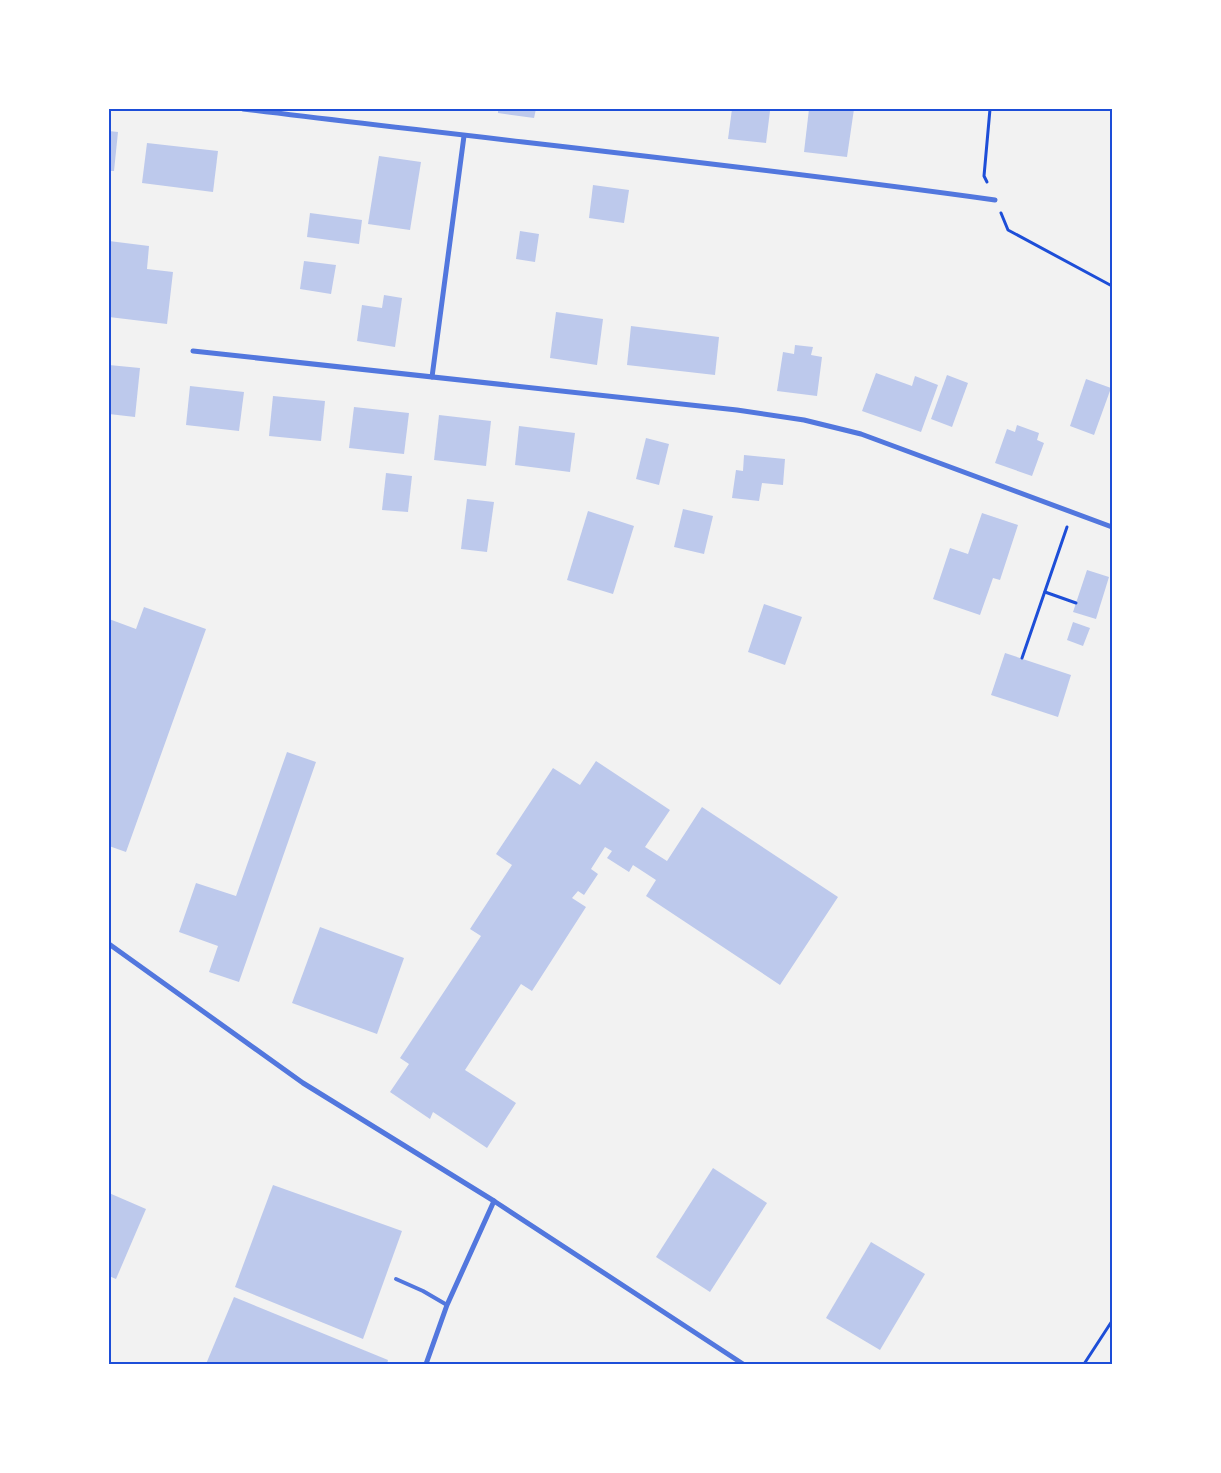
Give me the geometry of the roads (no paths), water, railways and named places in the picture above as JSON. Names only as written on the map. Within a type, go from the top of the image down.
[{"type":"street","points":[[243,109],[806,174],[995,200]]},
{"type":"street","points":[[432,377],[464,136]]},
{"type":"street","points":[[193,352],[737,410],[804,420],[861,434],[1112,527]]},
{"type":"street","points":[[109,944],[303,1083],[494,1201],[743,1364]]},
{"type":"street","points":[[426,1364],[447,1305],[494,1201]]},
{"type":"lane","points":[[396,1280],[423,1291],[447,1305]]}]
